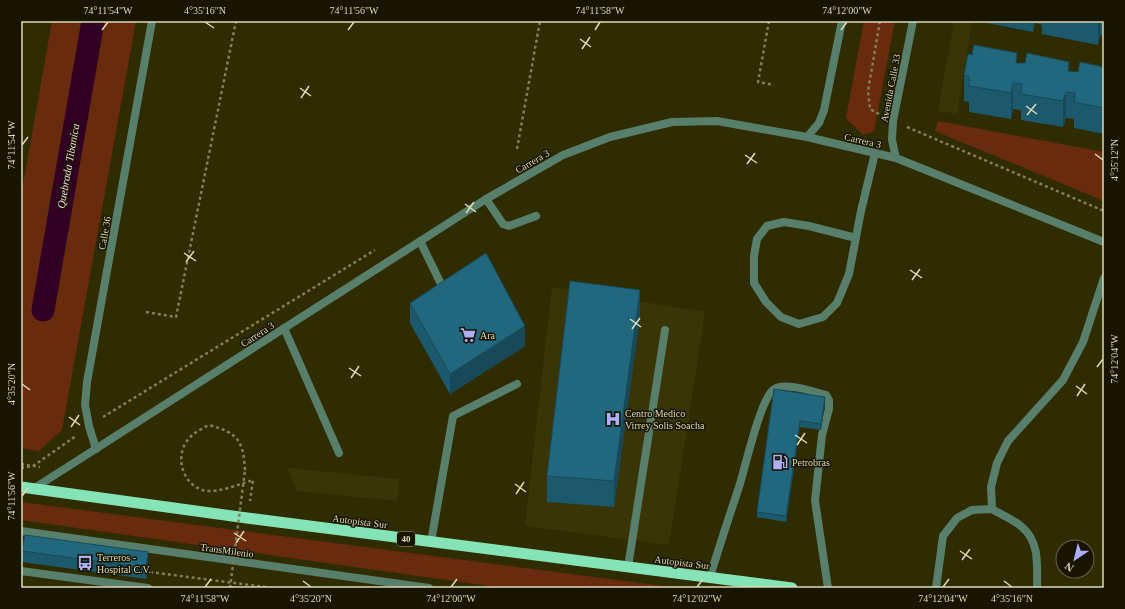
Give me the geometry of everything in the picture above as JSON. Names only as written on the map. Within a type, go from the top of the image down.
[{"type":"highway","name":"Autopista Sur","points":[[21,487],[247,518],[792,588]]},
{"type":"street","name":"Calle 36","points":[[96,449],[89,426],[85,405],[87,382],[152,21]]},
{"type":"street","points":[[807,137],[819,123],[824,110],[842,21]]},
{"type":"street","name":"Avenida Calle 33","points":[[896,158],[892,140],[893,121],[913,21]]},
{"type":"street","name":"Carrera 3","points":[[33,489],[486,199],[564,155],[610,137],[672,122],[717,121],[807,137],[896,158],[1104,242]]},
{"type":"street","points":[[856,238],[809,226],[784,222],[767,226],[757,239],[754,256],[754,283],[766,302],[781,317],[799,324],[823,317],[837,303],[849,274],[875,153]]},
{"type":"street","points":[[486,199],[505,225],[509,226],[536,216]]},
{"type":"street","points":[[420,241],[442,286]]},
{"type":"street","points":[[992,509],[991,487],[997,463],[1008,441],[1063,380],[1083,342],[1104,278]]},
{"type":"street","points":[[284,328],[339,453]]},
{"type":"street","points":[[628,567],[666,330]]},
{"type":"street","points":[[432,542],[453,416],[517,384]]},
{"type":"street","points":[[710,577],[739,488],[759,418],[767,399],[773,390],[782,386],[804,389],[826,395],[829,400],[829,409],[822,436],[815,501],[828,588]]},
{"type":"street","points":[[936,588],[943,536],[957,518],[972,510],[992,509],[1022,526],[1032,538],[1037,556],[1037,588]]},
{"type":"street","name":"TransMilenio","points":[[21,531],[429,588]]},
{"type":"street","points":[[21,570],[148,588]]},
{"type":"path","points":[[146,312],[176,318],[236,21]]},
{"type":"path","points":[[517,149],[540,21]]},
{"type":"path","points":[[769,21],[758,82],[774,85]]},
{"type":"path","points":[[880,21],[868,91],[870,109],[893,121],[1104,211]]},
{"type":"path","points":[[234,588],[230,588],[242,494],[243,486],[244,478],[245,470],[244,454],[238,438],[225,429],[209,425],[194,433],[184,446],[180,460],[185,476],[192,484],[210,491],[227,488],[240,484],[247,482],[253,480],[247,518]]},
{"type":"path","points":[[147,571],[273,588]]},
{"type":"shaded area","points":[[52,21],[136,21],[62,430],[39,451],[21,448],[21,196]]},
{"type":"shaded area","points":[[864,21],[895,21],[874,131],[863,135],[846,118]]},
{"type":"shaded area","points":[[954,21],[972,21],[957,114],[938,111]]},
{"type":"shaded area","points":[[938,121],[1104,152],[1104,201],[935,131]]},
{"type":"shaded area","name":"Centro Medico Virrey Solis Soacha","points":[[552,287],[705,312],[669,545],[525,526]]},
{"type":"shaded area","points":[[288,468],[399,479],[397,501],[296,491]]},
{"type":"shaded area","points":[[21,502],[679,588],[503,588],[21,520]]},
{"type":"building","points":[[974,45],[1017,53],[1016,63],[1025,63],[1027,53],[1069,62],[1068,71],[1078,72],[1080,62],[1104,67],[1104,108],[1074,102],[1075,93],[1066,92],[1063,101],[1021,94],[1022,84],[1013,83],[1011,93],[969,86],[969,76],[964,75],[968,54],[972,55]]},
{"type":"building","name":"Ara","points":[[486,253],[525,326],[450,374],[410,303]]},
{"type":"building","points":[[570,281],[640,290],[614,481],[547,476]]},
{"type":"building","points":[[774,389],[825,397],[821,424],[800,421],[786,516],[757,512]]},
{"type":"building","points":[[25,535],[148,552],[146,568],[22,551]]},
{"type":"waterway","name":"Quebrada Tibaníca","points":[[43,310],[93,21]]},
{"type":"place","name":"Ara","points":[[468,335]]},
{"type":"place","name":"Centro Medico Virrey Solis Soacha","points":[[613,419]]},
{"type":"place","name":"Petrobras","points":[[780,462]]},
{"type":"place","name":"Terreros - Hospital C.V.","points":[[85,563]]}]
